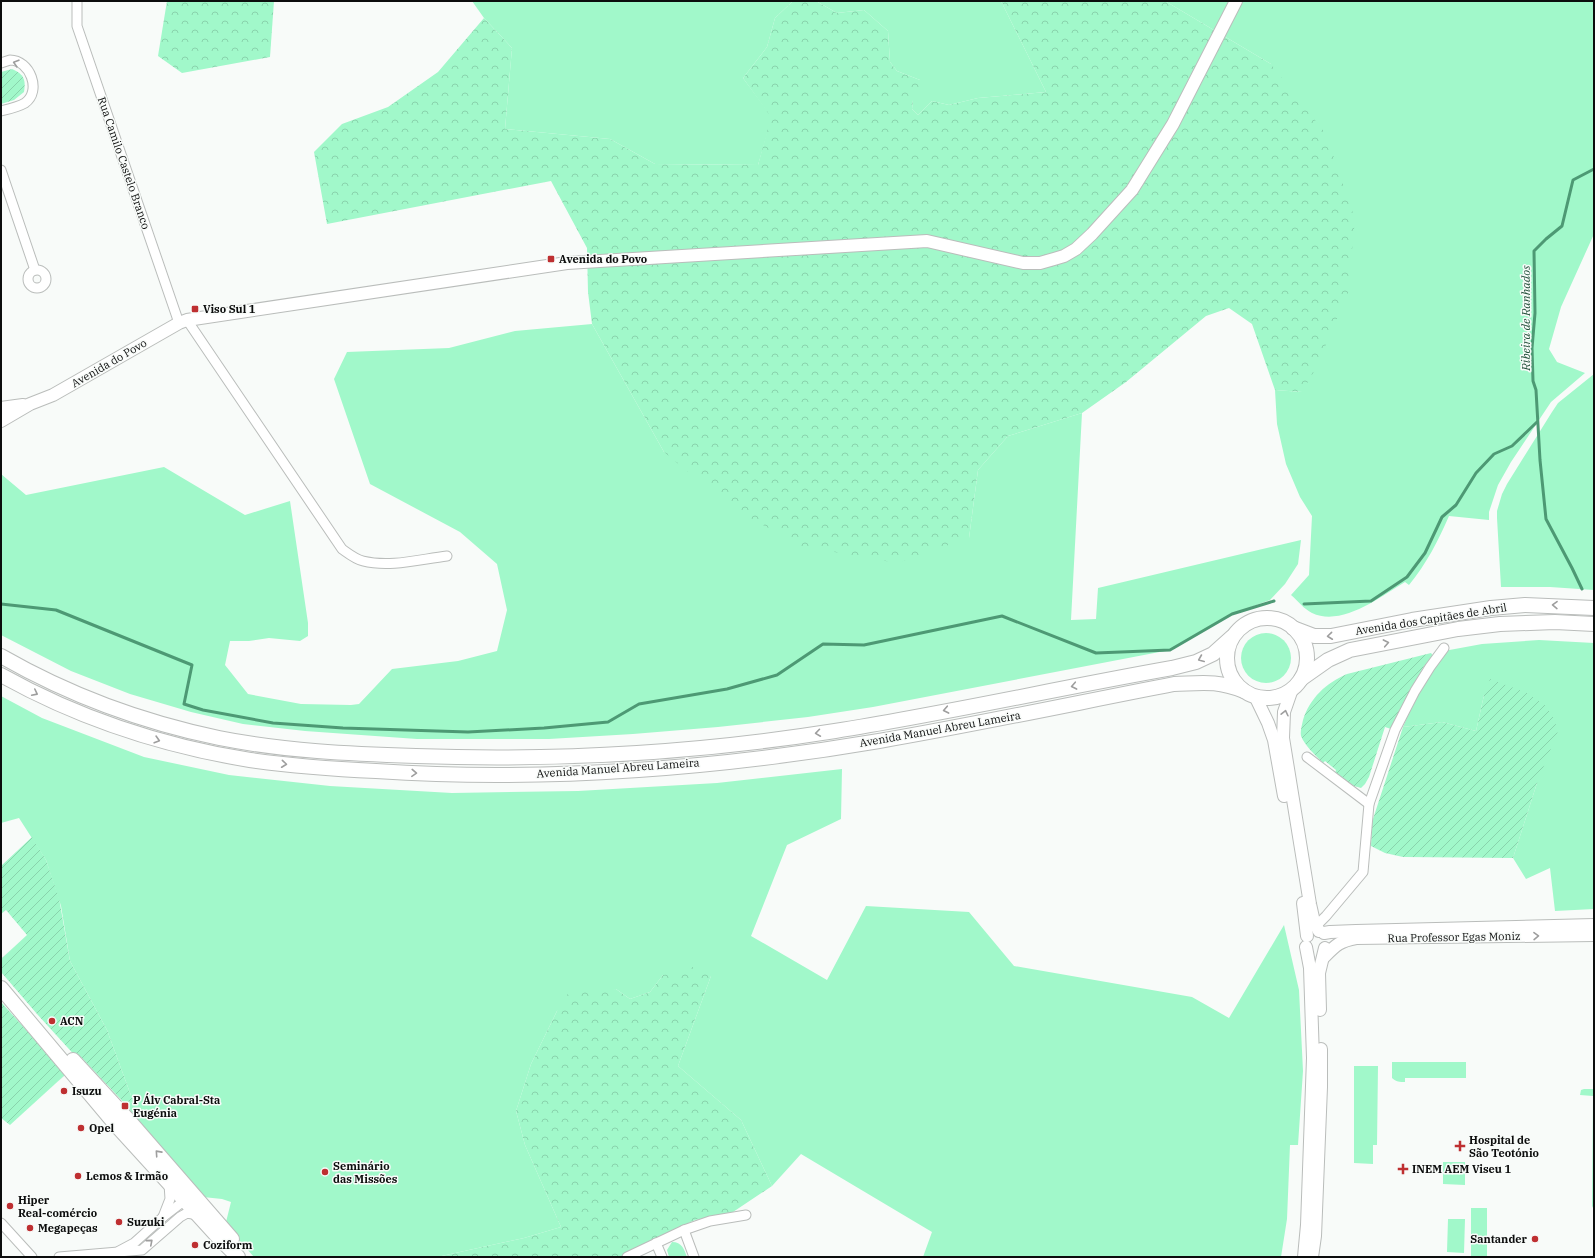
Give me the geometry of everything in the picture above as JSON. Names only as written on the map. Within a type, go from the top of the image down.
[{"type":"main road","name":"Avenida dos Capitães de Abril","points":[[1294,628],[1314,636],[1330,636],[1412,620],[1491,608],[1525,605],[1560,605],[1594,608]]},
{"type":"main road","points":[[1256,619],[1276,619],[1294,628],[1301,637],[1307,658],[1305,669],[1296,684],[1281,695],[1268,698],[1250,694],[1233,680],[1228,666],[1227,651],[1232,637],[1246,623],[1256,619]]},
{"type":"main road","name":"Avenida dos Capitães de Abril","points":[[1296,684],[1328,660],[1350,650],[1458,629],[1500,624],[1555,622],[1594,624]]},
{"type":"main road","name":"Avenida Manuel Abreu Lameira","points":[[1,656],[61,687],[102,705],[150,720],[221,738],[257,744],[352,754],[527,758],[581,756],[743,744],[835,731],[1172,668],[1196,662],[1212,654],[1232,637]]},
{"type":"main road","name":"Avenida Manuel Abreu Lameira","points":[[1,675],[52,702],[98,720],[139,734],[214,754],[297,765],[451,775],[592,772],[744,760],[880,740],[1174,684],[1211,682],[1227,684],[1250,694]]},
{"type":"main road","points":[[5,993],[95,1100],[130,1139],[226,1232],[247,1257]]},
{"type":"main road","points":[[5,993],[91,1079],[132,1124],[174,1180],[185,1200],[238,1257]]},
{"type":"main road","points":[[95,1100],[103,1100],[123,1123],[132,1124]]},
{"type":"main road","points":[[130,1139],[132,1124]]},
{"type":"main road","points":[[185,1200],[193,1201],[212,1222],[226,1232]]},
{"type":"street","name":"Rua Camilo Castelo Branco","points":[[77,1],[77,26],[183,322],[342,549],[363,561],[379,563],[447,556]]},
{"type":"street","points":[[183,322],[567,263],[927,241],[1024,263],[1040,263],[1054,260],[1076,249],[1092,234],[1132,190],[1173,124],[1236,1]]},
{"type":"street","points":[[1,63],[10,60],[26,67],[34,85],[31,97],[25,103],[1,111]]},
{"type":"street","points":[[1,170],[35,270]]},
{"type":"street","name":"Avenida do Povo","points":[[1,421],[30,404],[53,395],[183,322]]},
{"type":"street","name":"Avenida do Povo","points":[[1,408],[30,404]]},
{"type":"street","points":[[1320,930],[1326,916],[1363,872],[1370,804],[1394,730],[1430,667],[1444,648]]},
{"type":"street","points":[[1296,684],[1284,712],[1283,738],[1310,904],[1320,930],[1327,939],[1319,973],[1321,1087],[1312,1257]]},
{"type":"street","points":[[1250,694],[1268,723],[1274,740],[1301,890],[1310,968],[1313,1058],[1307,1225],[1304,1257]]},
{"type":"street","points":[[1308,757],[1370,804]]},
{"type":"street","name":"Rua Professor Egas Moniz","points":[[1306,941],[1314,930],[1330,932],[1594,925]]},
{"type":"street","name":"Rua Professor Egas Moniz","points":[[1324,954],[1336,944],[1344,940],[1356,938],[1594,935]]},
{"type":"street","points":[[1306,941],[1312,952],[1315,953],[1322,951],[1324,954]]},
{"type":"street","points":[[163,1217],[170,1199],[174,1180]]},
{"type":"street","points":[[59,1257],[142,1250],[180,1216],[185,1210],[185,1200]]},
{"type":"street","points":[[114,1253],[134,1242],[185,1200]]},
{"type":"street","points":[[180,1216],[187,1213],[199,1215]]},
{"type":"street","points":[[627,1257],[684,1230],[710,1221],[746,1215]]},
{"type":"street","points":[[1,1223],[32,1257]]},
{"type":"street","points":[[684,1230],[694,1257]]},
{"type":"street","points":[[656,1243],[662,1257]]},
{"type":"green space","points":[[167,1],[274,1],[270,57],[182,73],[158,56]]},
{"type":"green space","points":[[472,1],[793,1],[775,18],[767,47],[743,78],[772,117],[758,165],[655,164],[610,139],[505,129],[512,48],[484,18]]},
{"type":"green space","points":[[793,1],[816,1],[837,13],[864,10],[888,31],[890,62],[897,71],[920,80],[925,88],[913,100],[912,109],[918,115],[932,101],[949,105],[978,98],[1046,92],[1001,1],[1165,1],[1271,64],[1326,134],[1355,219],[1348,293],[1316,368],[1302,392],[1275,390],[1252,324],[1229,308],[1206,316],[1126,382],[1082,413],[1008,436],[978,470],[969,538],[897,563],[800,546],[729,506],[664,452],[592,324],[588,292],[587,248],[551,181],[327,224],[314,152],[342,124],[388,107],[438,72],[484,18],[512,48],[505,129],[610,139],[655,164],[758,165],[771,117],[743,78],[767,47],[775,18]]},
{"type":"green space","points":[[816,1],[1001,1],[1046,92],[978,98],[949,105],[932,101],[918,115],[912,109],[913,99],[920,80],[897,71],[890,62],[888,31],[864,10],[837,13]]},
{"type":"green space","points":[[1165,1],[1594,1],[1594,234],[1561,307],[1549,349],[1557,362],[1585,373],[1551,402],[1511,462],[1498,485],[1489,512],[1489,520],[1449,516],[1432,552],[1409,585],[1405,582],[1372,602],[1348,613],[1336,616],[1324,616],[1312,613],[1291,595],[1309,575],[1312,516],[1300,497],[1286,464],[1277,424],[1275,390],[1302,392],[1271,64]]},
{"type":"green space","points":[[12,69],[22,75],[25,84],[24,92],[14,100],[1,104],[1,72]]},
{"type":"green space","points":[[592,324],[664,452],[969,538],[978,470],[1008,436],[1082,413],[1071,620],[1096,619],[1098,588],[1301,540],[1298,564],[1285,584],[1270,600],[1232,614],[1170,650],[873,707],[808,717],[718,727],[549,739],[417,739],[305,731],[243,724],[191,712],[130,694],[71,671],[1,635],[1,474],[26,495],[164,467],[245,515],[290,501],[308,623],[308,636],[300,641],[269,638],[249,641],[230,641],[225,665],[248,694],[301,704],[359,704],[392,669],[458,661],[497,651],[507,610],[497,564],[460,532],[370,484],[334,379],[347,352],[449,348],[515,331]]},
{"type":"green space","points":[[1594,374],[1594,590],[1550,587],[1501,587],[1497,511],[1502,494],[1558,403]]},
{"type":"green space","points":[[1261,633],[1271,633],[1284,640],[1291,653],[1291,663],[1284,676],[1271,683],[1261,683],[1252,679],[1245,672],[1241,663],[1241,653],[1245,644],[1252,637]]},
{"type":"green space","points":[[1539,640],[1594,643],[1594,909],[1555,911],[1550,868],[1526,879],[1513,858],[1537,783],[1484,695],[1476,731],[1442,722],[1403,727],[1413,703],[1444,651],[1482,644]]},
{"type":"green space","points":[[1431,653],[1434,657],[1424,666],[1391,729],[1385,727],[1369,777],[1361,788],[1354,786],[1335,773],[1336,770],[1325,761],[1323,763],[1310,750],[1301,736],[1303,720],[1314,698],[1332,682],[1347,674]]},
{"type":"green space","points":[[1490,679],[1527,693],[1546,706],[1554,719],[1558,731],[1537,783],[1513,858],[1403,857],[1385,853],[1371,846],[1372,822],[1403,727],[1442,722],[1476,731],[1484,695]]},
{"type":"green space","points":[[1,696],[42,718],[144,757],[229,775],[330,786],[452,793],[578,791],[717,783],[842,769],[841,819],[787,845],[751,936],[827,980],[866,906],[969,912],[1014,966],[1192,997],[1229,1018],[1284,925],[1299,990],[1303,1071],[1298,1145],[1290,1145],[1287,1219],[1281,1257],[923,1257],[932,1232],[801,1154],[772,1186],[741,1120],[678,1066],[711,976],[663,975],[650,992],[630,999],[616,989],[557,1011],[531,1064],[516,1111],[525,1145],[561,1227],[524,1238],[437,1257],[254,1257],[230,1230],[226,1222],[231,1202],[222,1199],[203,1197],[180,1175],[127,1106],[133,1101],[107,1030],[70,961],[61,906],[46,860],[19,818],[1,823]]},
{"type":"green space","points":[[32,837],[46,860],[59,898],[70,961],[107,1030],[133,1101],[127,1106],[81,1057],[78,1059],[1,972],[1,959],[27,935],[6,910],[1,914],[1,866]]},
{"type":"green space","points":[[693,967],[711,976],[678,1066],[741,1120],[772,1186],[733,1212],[695,1220],[620,1257],[437,1257],[524,1238],[561,1227],[525,1145],[516,1111],[531,1064],[557,1011],[569,992],[616,989],[630,999],[650,992],[663,975]]},
{"type":"green space","points":[[1,1002],[66,1074],[10,1125],[1,1118]]},
{"type":"green space","points":[[1392,1062],[1466,1062],[1466,1078],[1405,1078],[1405,1082],[1398,1082],[1392,1078]]},
{"type":"green space","points":[[1354,1066],[1378,1066],[1377,1145],[1373,1145],[1373,1164],[1354,1163]]},
{"type":"green space","points":[[1594,1089],[1594,1204],[1592,1208],[1593,1096],[1580,1095],[1581,1090]]},
{"type":"green space","points":[[1443,1162],[1465,1162],[1465,1185],[1443,1184]]},
{"type":"green space","points":[[1471,1208],[1487,1208],[1487,1257],[1471,1257]]},
{"type":"green space","points":[[1448,1219],[1465,1219],[1464,1253],[1447,1252]]},
{"type":"green space","points":[[672,1242],[678,1243],[684,1249],[687,1257],[669,1257],[667,1250]]},
{"type":"waterway","name":"Ribeira de Ranhados","points":[[1582,589],[1546,519],[1540,460],[1536,390],[1533,381],[1532,348],[1535,313],[1534,251],[1562,226],[1573,180],[1594,169]]},
{"type":"waterway","name":"Ribeira de Ranhados","points":[[1304,604],[1371,601],[1407,577],[1425,553],[1442,517],[1456,505],[1476,473],[1494,454],[1512,446],[1537,422]]},
{"type":"waterway","points":[[1,604],[56,610],[192,665],[184,704],[203,710],[273,723],[343,728],[468,732],[544,728],[608,722],[639,704],[727,689],[777,675],[823,644],[864,645],[1002,616],[1096,653],[1170,650],[1232,614],[1274,601]]},
{"type":"place","name":"Avenida do Povo","points":[[551,259]]},
{"type":"place","name":"Viso Sul 1","points":[[195,309]]},
{"type":"place","name":"ACN","points":[[52,1021]]},
{"type":"place","name":"Isuzu","points":[[64,1091]]},
{"type":"place","name":"P Álv Cabral-Sta Eugénia","points":[[125,1106]]},
{"type":"place","name":"Opel","points":[[81,1128]]},
{"type":"place","name":"Hospital de São Teotónio","points":[[1460,1146]]},
{"type":"place","name":"INEM AEM Viseu 1","points":[[1403,1169]]},
{"type":"place","name":"Seminário das Missões","points":[[325,1172]]},
{"type":"place","name":"Lemos & Irmão","points":[[78,1176]]},
{"type":"place","name":"Hiper Real-comércio","points":[[10,1206]]},
{"type":"place","name":"Suzuki","points":[[119,1222]]},
{"type":"place","name":"Megapeças","points":[[30,1228]]},
{"type":"place","name":"Santander","points":[[1535,1239]]},
{"type":"place","name":"Coziform","points":[[195,1245]]}]
